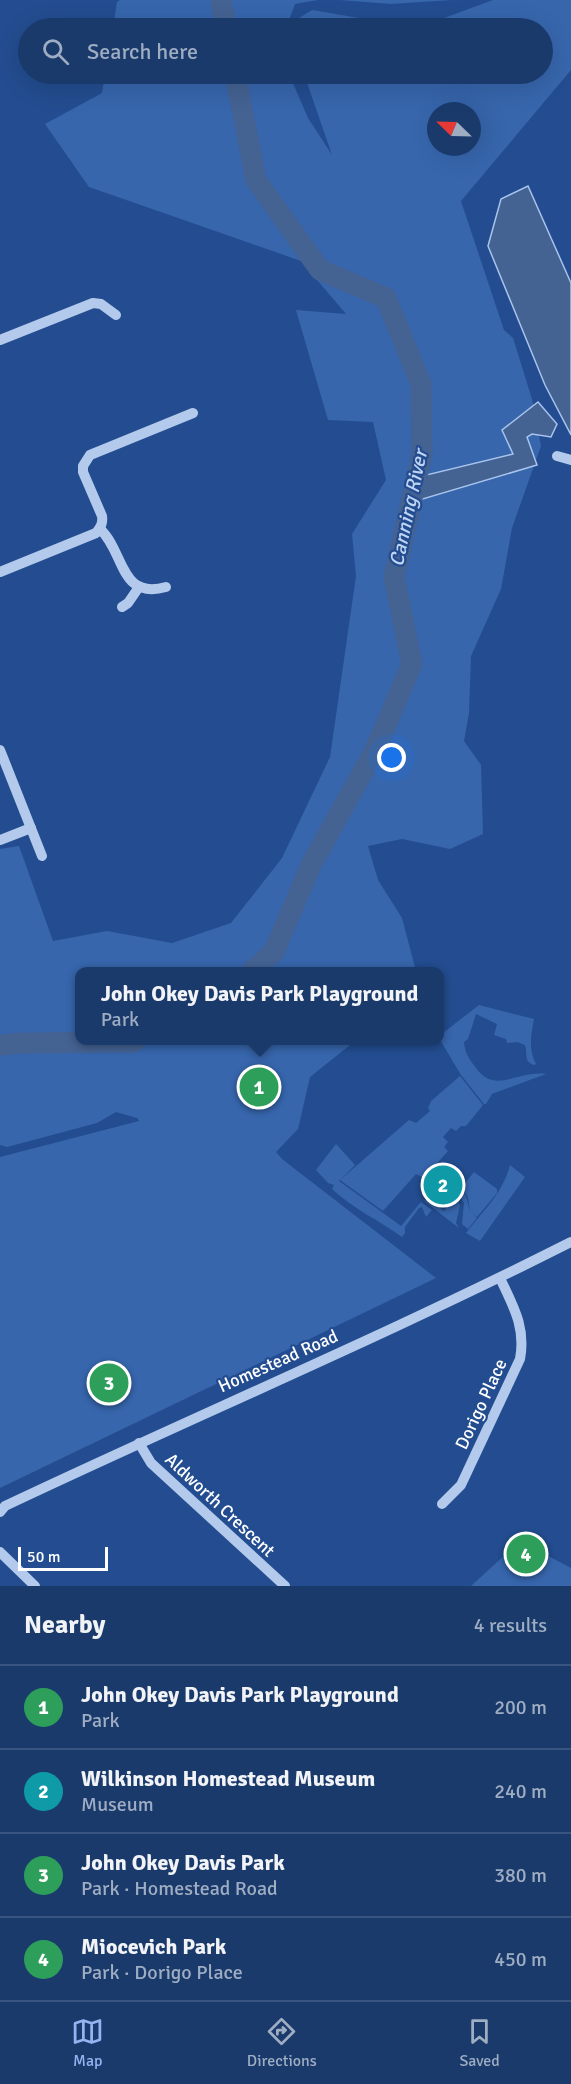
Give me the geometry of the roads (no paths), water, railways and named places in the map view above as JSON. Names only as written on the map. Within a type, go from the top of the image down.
[{"type":"street","points":[[0,340],[93,303],[101,304],[116,315]]},
{"type":"street","points":[[0,572],[96,533],[100,528],[103,522],[102,516],[84,472],[85,459],[193,413]]},
{"type":"street","points":[[557,456],[571,460]]},
{"type":"street","points":[[100,528],[112,542],[128,578],[139,587],[156,589],[166,587]]},
{"type":"street","points":[[122,607],[128,603],[139,587]]},
{"type":"street","points":[[0,750],[42,856]]},
{"type":"street","points":[[0,840],[31,828]]},
{"type":"street","name":"Homestead Road","points":[[0,1512],[5,1506],[500,1278],[571,1242]]},
{"type":"street","name":"Dorigo Place","points":[[442,1504],[461,1485],[520,1359],[523,1346],[520,1323],[500,1278]]},
{"type":"street","name":"Aldworth Crescent","points":[[139,1443],[151,1463],[285,1586]]},
{"type":"street","points":[[0,1552],[35,1586]]},
{"type":"waterway","name":"Canning River","points":[[221,0],[224,18]]},
{"type":"waterway","name":"Canning River","points":[[237,84],[256,180],[320,270],[386,298],[421,384],[422,455],[394,577],[412,664],[375,750],[311,865],[274,952],[257,967]]},
{"type":"waterway","name":"Canning River","points":[[0,1045],[75,1043]]},
{"type":"place","name":"John Okey Davis Park Playground","points":[[259,1087]]},
{"type":"place","name":"Wilkinson Homestead Museum","points":[[443,1185]]},
{"type":"place","name":"John Okey Davis Park","points":[[109,1383]]},
{"type":"place","name":"Miocevich Park","points":[[526,1554]]}]
